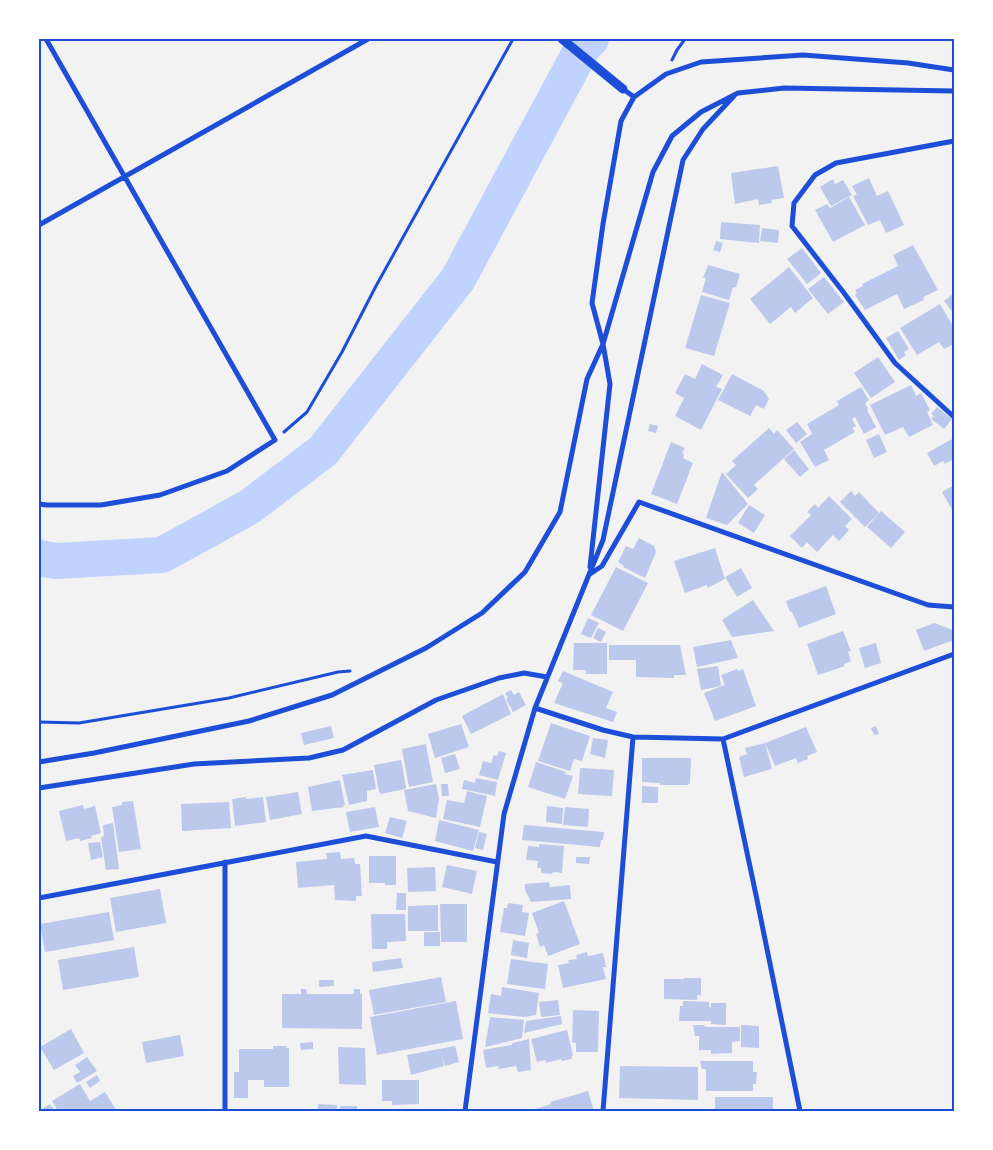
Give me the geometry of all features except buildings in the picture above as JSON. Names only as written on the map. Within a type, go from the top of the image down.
[{"type":"street","points":[[39,504],[102,505],[160,495],[227,471],[275,440],[46,39]]},
{"type":"street","points":[[39,225],[368,39]]},
{"type":"street","points":[[562,39],[634,97]]},
{"type":"street","points":[[590,575],[610,384],[603,344],[592,302],[621,121],[634,97],[666,74],[701,62],[803,55],[908,63],[954,70]]},
{"type":"street","points":[[39,762],[94,753],[249,721],[332,695],[426,648],[482,613],[525,572],[560,512],[587,379],[603,344],[652,172],[672,136],[701,112],[738,93],[784,88],[954,91]]},
{"type":"street","points":[[464,1111],[504,814],[535,708],[603,540],[683,160],[703,129],[738,93]]},
{"type":"street","points":[[954,141],[836,163],[815,175],[794,204],[792,226],[895,363],[954,417]]},
{"type":"street","points":[[590,575],[602,566],[639,502],[928,605],[954,606]]},
{"type":"street","points":[[535,708],[602,730],[633,737],[723,739],[954,654]]},
{"type":"street","points":[[39,788],[194,764],[309,758],[343,750],[436,700],[499,678],[524,673],[547,677]]},
{"type":"street","points":[[603,1111],[633,737]]},
{"type":"street","points":[[723,739],[800,1111]]},
{"type":"street","points":[[39,898],[366,836],[497,862]]},
{"type":"street","points":[[225,862],[225,1111]]},
{"type":"path","points":[[275,440],[307,412],[312,404],[513,39]]},
{"type":"path","points":[[666,74],[677,50],[685,39]]},
{"type":"path","points":[[39,722],[79,724],[229,698],[338,672],[356,670]]},
{"type":"waterway","points":[[39,558],[56,561],[162,555],[249,507],[323,451],[458,279],[584,45],[591,39]]}]
